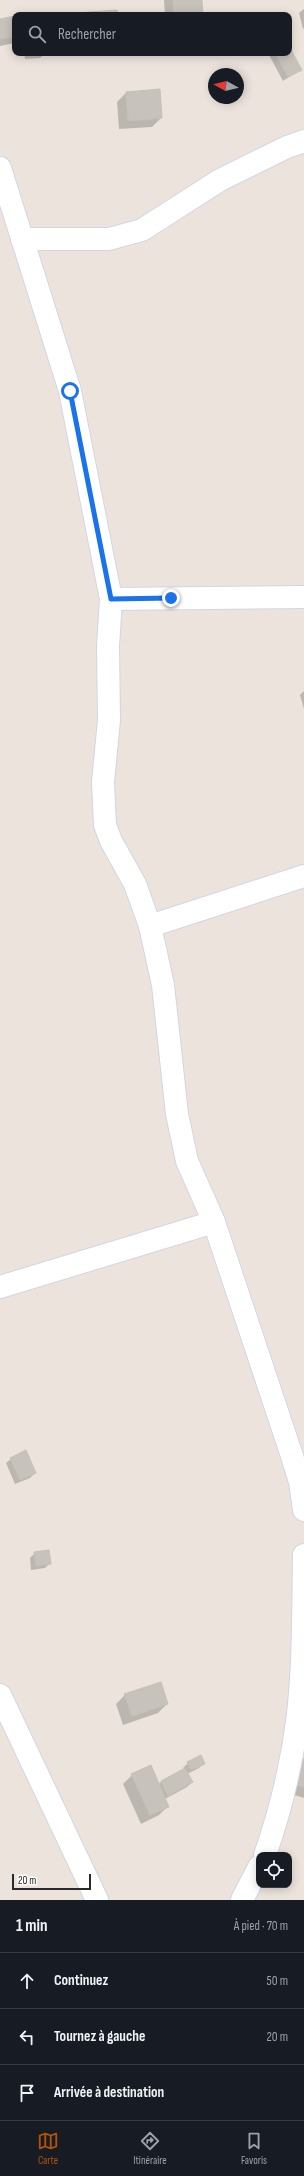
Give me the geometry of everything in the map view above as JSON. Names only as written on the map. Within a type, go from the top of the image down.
[{"type":"street","points":[[22,239],[109,239],[142,230],[220,180],[287,147],[304,141]]},
{"type":"street","points":[[0,168],[70,391],[111,599],[108,646],[109,720],[103,782],[105,825],[111,841],[132,878],[150,926],[163,985],[181,1138],[187,1161],[214,1222],[294,1462],[300,1482],[304,1510]]},
{"type":"street","points":[[111,599],[304,597]]},
{"type":"street","points":[[150,926],[304,876]]},
{"type":"street","points":[[0,1287],[214,1222]]},
{"type":"street","points":[[265,1852],[287,1776],[297,1721],[301,1678],[304,1554]]},
{"type":"street","points":[[0,1695],[97,1900]]},
{"type":"street","points":[[242,1900],[256,1873]]},
{"type":"building","points":[[173,0],[202,0],[203,12],[174,12]]},
{"type":"building","points":[[117,10],[117,12],[90,12]]},
{"type":"building","points":[[12,17],[12,37],[0,39],[0,19]]},
{"type":"building","points":[[292,52],[302,70],[288,77],[277,56],[292,56]]},
{"type":"building","points":[[160,89],[162,118],[128,121],[126,92]]},
{"type":"building","points":[[26,1450],[36,1473],[20,1480],[10,1458]]},
{"type":"building","points":[[49,1550],[51,1564],[36,1566],[34,1552]]},
{"type":"building","points":[[161,1682],[168,1704],[132,1716],[124,1694]]},
{"type":"building","points":[[201,1755],[205,1764],[191,1770],[187,1762]]},
{"type":"building","points":[[304,1758],[304,1787],[297,1785]]},
{"type":"building","points":[[151,1765],[169,1807],[150,1815],[131,1774]]},
{"type":"building","points":[[185,1768],[193,1782],[168,1796],[161,1781]]},
{"type":"route","points":[[70,391],[111,599],[171,598]]}]
